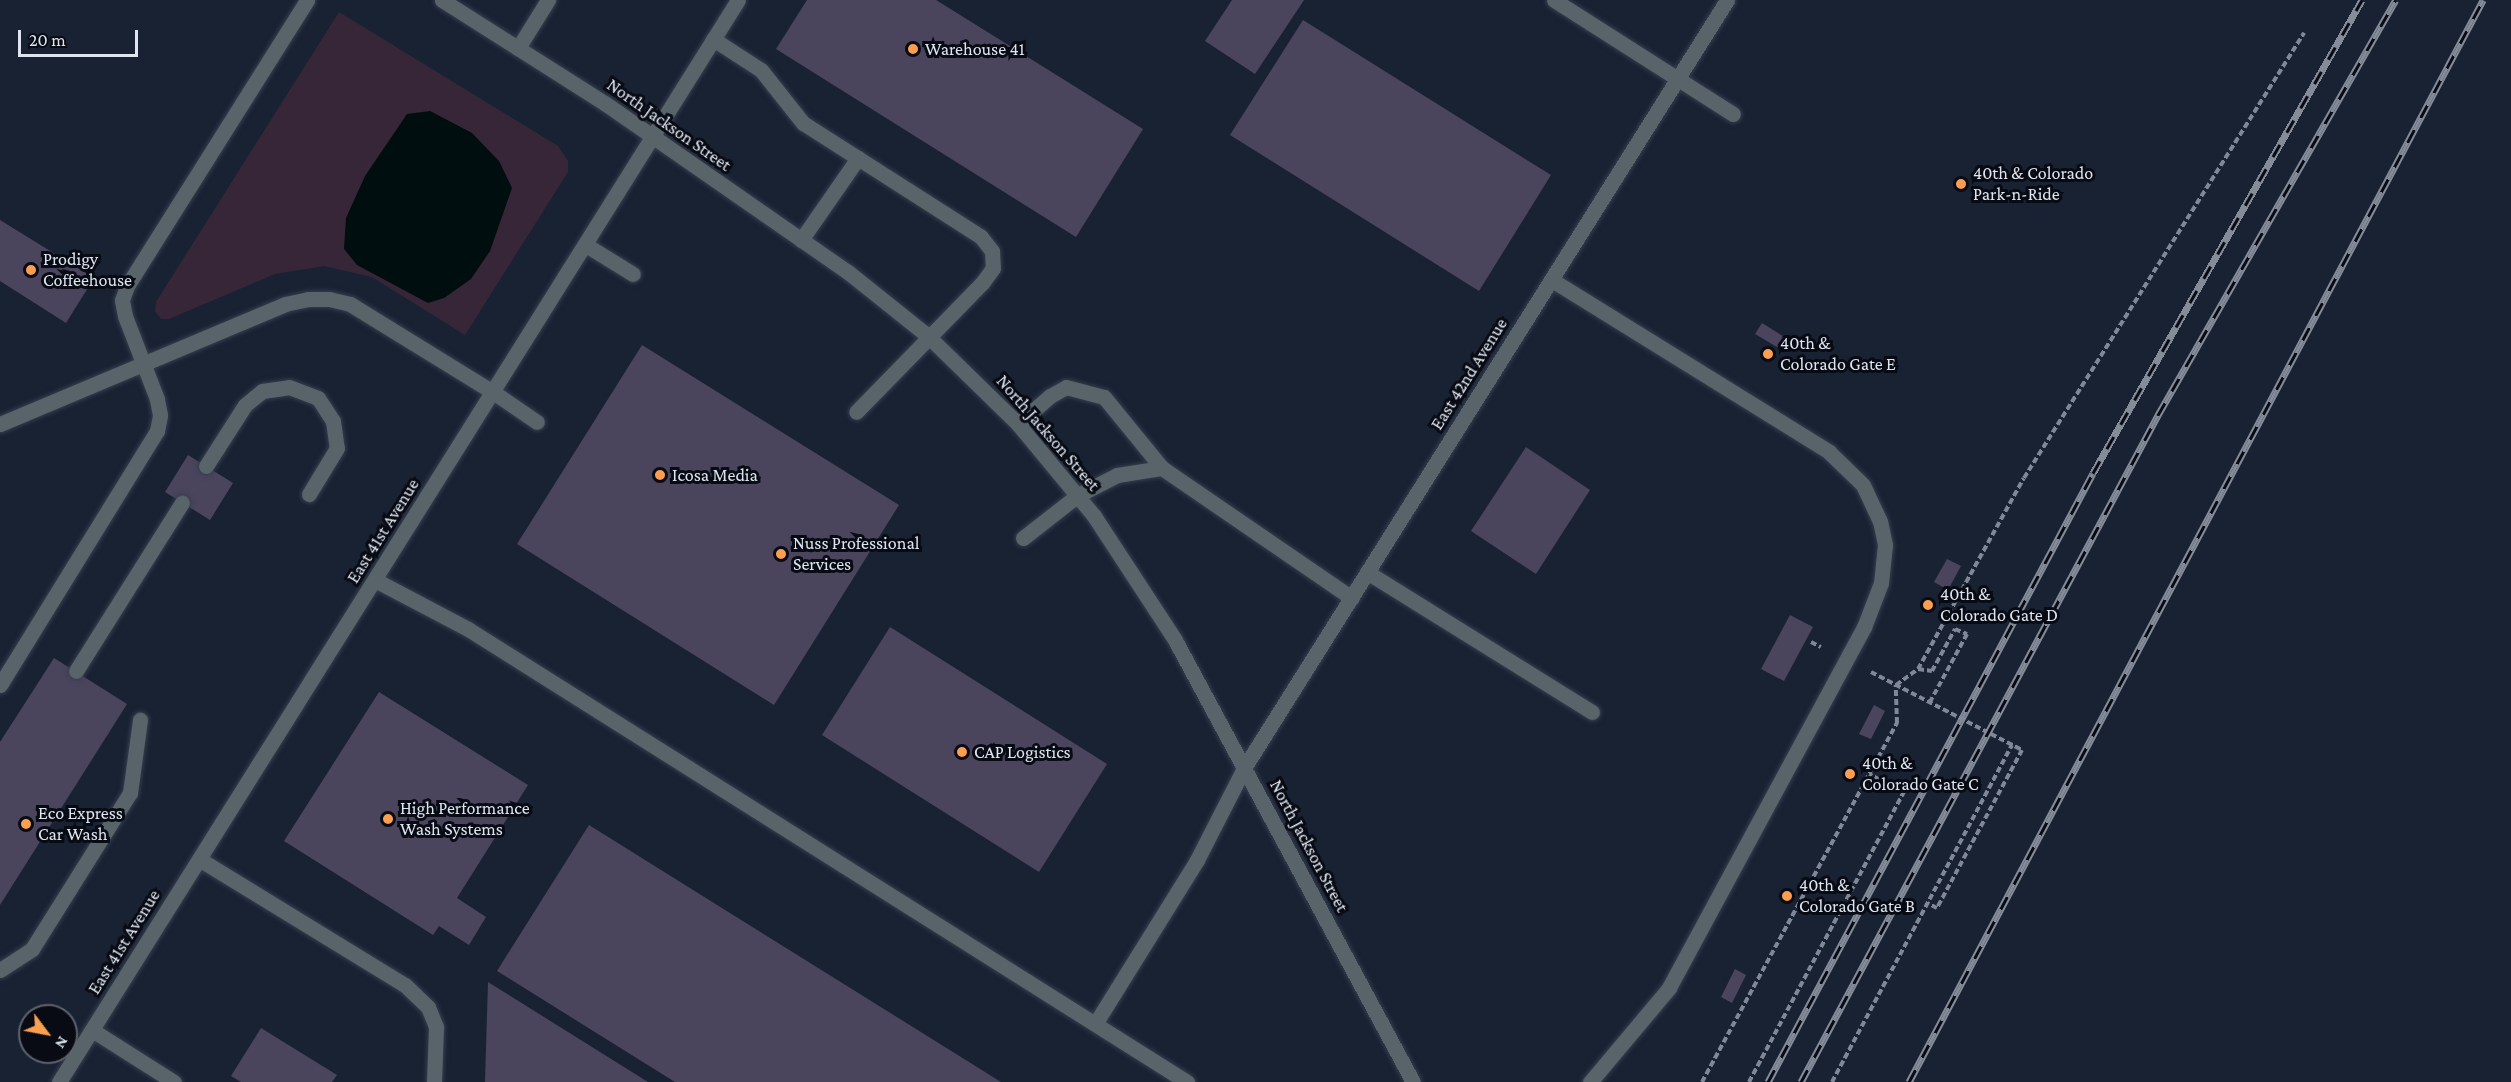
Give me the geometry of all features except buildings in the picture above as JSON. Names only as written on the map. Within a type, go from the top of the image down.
[{"type":"street","points":[[0,685],[157,431],[160,415],[157,399],[125,316],[122,300],[127,286],[307,0]]},
{"type":"street","name":"North Jackson Street","points":[[442,0],[519,48],[801,240],[929,337],[1018,424],[1078,495],[1153,603],[1413,1082]]},
{"type":"street","points":[[519,48],[548,0]]},
{"type":"street","name":"East 41st Avenue","points":[[59,1082],[738,0]]},
{"type":"street","points":[[1554,0],[1733,114]]},
{"type":"street","name":"East 42nd Avenue","points":[[1095,1024],[1197,860],[1244,768],[1727,0]]},
{"type":"street","points":[[713,39],[761,70],[803,123],[981,237],[992,251],[993,268],[987,276],[856,411]]},
{"type":"street","points":[[801,240],[858,158]]},
{"type":"street","points":[[586,245],[633,274]]},
{"type":"street","points":[[1552,280],[1829,452],[1863,484],[1880,521],[1885,544],[1881,583],[1864,627],[1669,988],[1590,1082]]},
{"type":"street","points":[[0,424],[285,304],[329,299],[367,314],[537,422]]},
{"type":"street","points":[[206,466],[245,405],[262,391],[289,387],[318,398],[333,421],[337,448],[309,494]]},
{"type":"street","points":[[1018,424],[1066,387],[1084,388],[1104,397],[1162,468],[1352,598]]},
{"type":"street","points":[[1023,537],[1078,495],[1117,475],[1162,468]]},
{"type":"street","points":[[76,671],[182,503]]},
{"type":"street","points":[[1367,572],[1592,712]]},
{"type":"street","points":[[375,580],[468,629],[1188,1082]]},
{"type":"street","points":[[0,970],[32,949],[130,794],[140,720]]},
{"type":"street","points":[[199,859],[405,986],[428,1007],[436,1027],[434,1082]]},
{"type":"street","points":[[92,1030],[174,1082]]},
{"type":"path","points":[[1702,1082],[1897,723],[1896,685],[1918,669],[2024,478],[2304,33]]},
{"type":"path","points":[[1918,669],[1932,671],[1955,629],[1966,634],[1930,702]]},
{"type":"path","points":[[1905,690],[2022,750],[1937,909],[1927,903]]},
{"type":"path","points":[[1832,1082],[2012,745]]},
{"type":"path","points":[[1749,1082],[1904,792],[1869,774]]},
{"type":"shaded area","points":[[339,12],[558,146],[568,161],[568,172],[465,335],[372,277],[324,266],[275,274],[169,319],[161,319],[155,311],[156,302]]},
{"type":"shaded area","points":[[430,111],[472,133],[499,161],[512,188],[490,251],[471,279],[444,298],[428,303],[357,265],[344,249],[346,218],[365,176],[407,114]]},
{"type":"railway","points":[[1768,1082],[2093,473],[2362,0]]},
{"type":"railway","points":[[1801,1082],[2158,415],[2396,0]]},
{"type":"railway","points":[[1909,1082],[2483,0]]},
{"type":"place","name":"Warehouse 41","points":[[913,49]]},
{"type":"place","name":"40th & Colorado Park-n-Ride","points":[[1961,184]]},
{"type":"place","name":"Prodigy Coffeehouse","points":[[31,270]]},
{"type":"place","name":"40th & Colorado Gate E","points":[[1768,354]]},
{"type":"place","name":"Icosa Media","points":[[660,475]]},
{"type":"place","name":"Nuss Professional Services","points":[[781,554]]},
{"type":"place","name":"40th & Colorado Gate D","points":[[1928,605]]},
{"type":"place","name":"CAP Logistics","points":[[962,752]]},
{"type":"place","name":"40th & Colorado Gate C","points":[[1850,774]]},
{"type":"place","name":"High Performance Wash Systems","points":[[388,819]]},
{"type":"place","name":"Eco Express Car Wash","points":[[26,824]]},
{"type":"place","name":"40th & Colorado Gate B","points":[[1787,896]]}]
